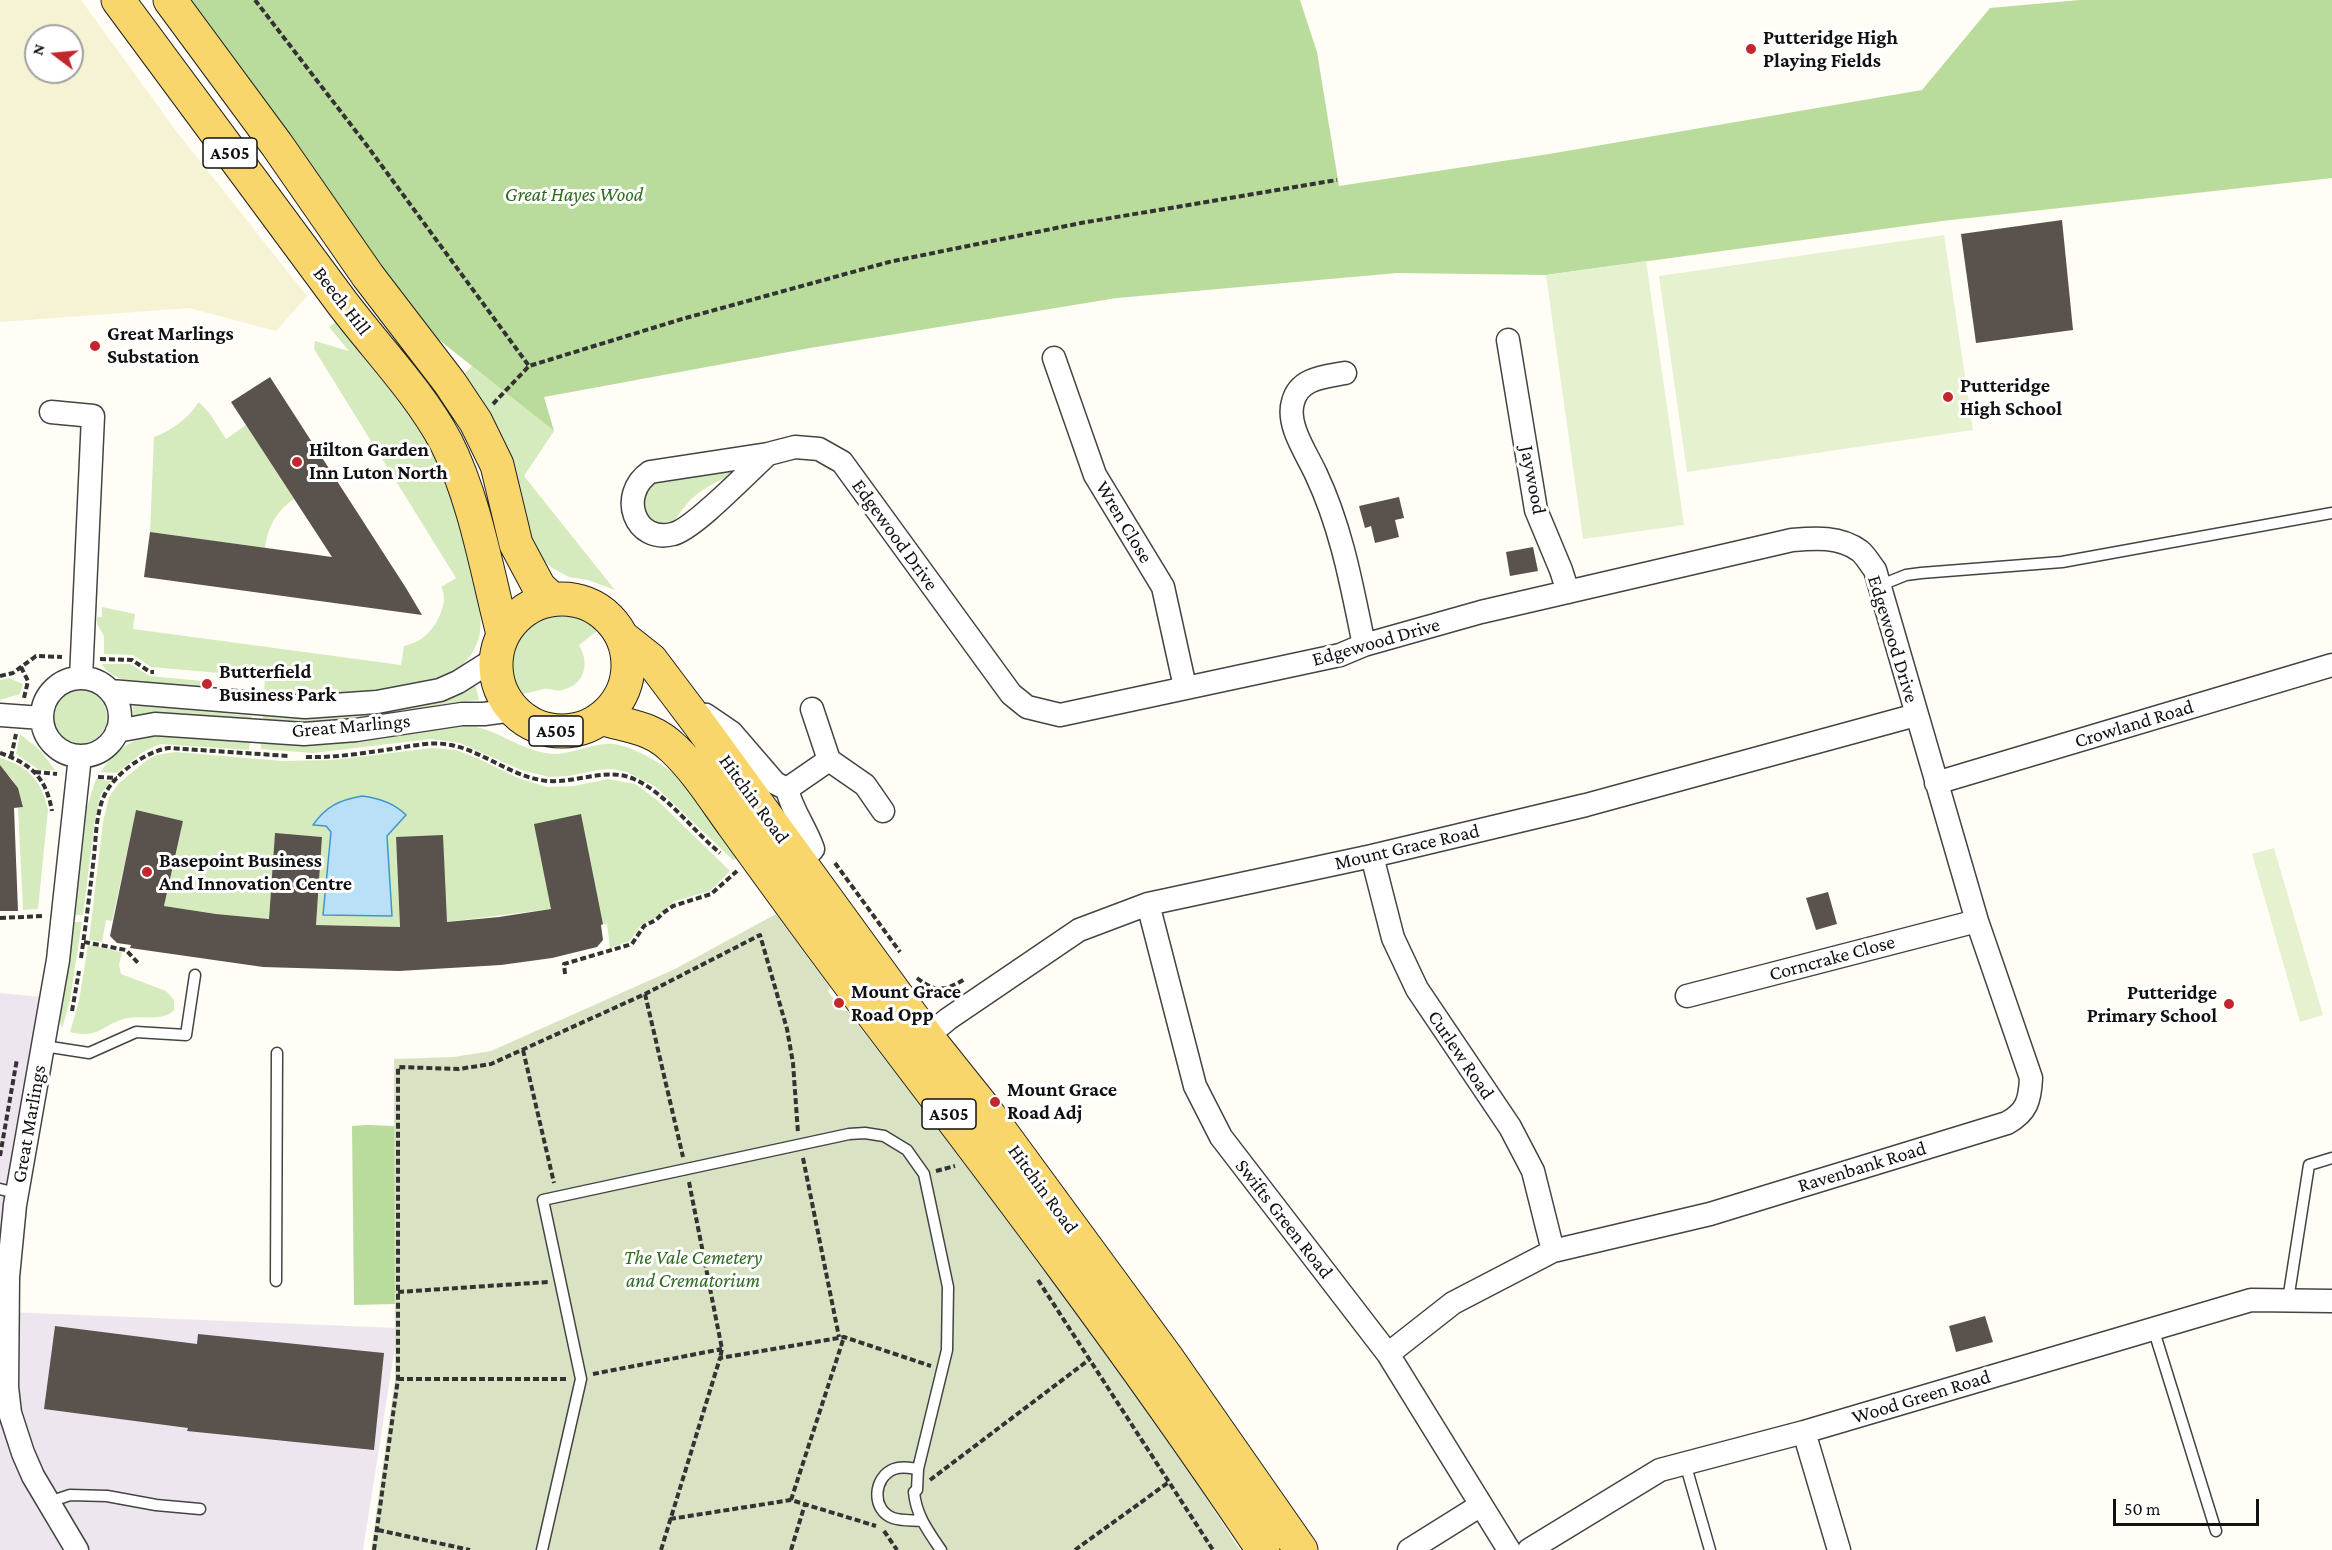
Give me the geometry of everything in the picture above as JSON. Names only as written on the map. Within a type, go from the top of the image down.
[{"type":"main road","name":"Beech Hill","points":[[118,0],[343,304],[422,402],[446,443],[474,516],[499,646]]},
{"type":"main road","name":"Beech Hill","points":[[170,0],[277,145],[368,276],[450,383],[476,422],[497,465],[516,543],[539,587],[552,599]]},
{"type":"main road","name":"A505","points":[[552,599],[569,599],[586,603],[601,611],[613,622],[622,637],[627,654],[628,672],[623,690],[614,706],[601,718],[576,730],[549,730],[529,723],[513,710],[499,686],[499,646],[512,621],[524,610],[552,599]]},
{"type":"main road","name":"Hitchin Road","points":[[622,637],[651,660],[697,721],[816,860],[916,1046],[1263,1550]]},
{"type":"main road","name":"Hitchin Road","points":[[601,718],[645,729],[676,750],[705,785],[852,987],[983,1107],[1165,1355],[1301,1550]]},
{"type":"street","name":"Jaywood","points":[[1508,340],[1523,363],[1536,510],[1562,570],[1568,592]]},
{"type":"street","name":"Wren Close","points":[[1054,358],[1095,475],[1163,587],[1185,687]]},
{"type":"street","points":[[1345,373],[1313,379],[1303,385],[1295,396],[1291,415],[1300,440],[1327,497],[1342,540],[1364,645]]},
{"type":"street","points":[[51,412],[93,416],[81,678],[68,680],[58,686],[43,706],[44,728],[54,745],[70,754],[80,756],[92,754],[111,741],[117,731],[120,717],[117,704],[110,691]]},
{"type":"street","name":"Edgewood Drive","points":[[768,454],[705,513],[673,534],[656,534],[643,528],[635,517],[632,500],[635,487],[650,472],[768,454],[795,447],[819,449],[842,462],[1011,694],[1027,707],[1060,715],[1340,655],[1364,645],[1481,612],[1792,540],[1817,537],[1839,540],[1861,552],[1875,570],[1881,585],[1936,783]]},
{"type":"street","name":"Great Marlings","points":[[81,678],[102,684],[110,691],[305,708],[367,703],[440,690],[458,682],[499,646]]},
{"type":"street","name":"Crowland Road","points":[[1936,783],[2332,664]]},
{"type":"street","points":[[812,709],[829,760],[865,785],[883,811]]},
{"type":"street","name":"Great Marlings","points":[[117,731],[155,724],[304,734],[356,730],[462,714],[513,710]]},
{"type":"street","points":[[0,715],[42,718]]},
{"type":"street","points":[[697,721],[706,715],[731,732],[775,783],[787,789]]},
{"type":"street","name":"Mount Grace Road","points":[[916,1046],[948,1019],[1079,930],[1148,904],[1372,856],[1586,805],[1916,715]]},
{"type":"street","name":"Great Marlings","points":[[76,1550],[33,1476],[23,1453],[10,1413],[7,1388],[8,1191],[54,1047],[80,756]]},
{"type":"street","points":[[787,789],[829,760]]},
{"type":"street","name":"Ravenbank Road","points":[[1388,1354],[1453,1303],[1553,1251],[1710,1214],[2007,1123],[2018,1117],[2028,1105],[2031,1078],[1977,921],[1936,783]]},
{"type":"street","points":[[787,789],[790,806],[807,831],[816,860]]},
{"type":"street","name":"Curlew Road","points":[[1372,856],[1393,939],[1417,989],[1510,1127],[1533,1171],[1553,1251]]},
{"type":"street","name":"Swifts Green Road","points":[[1148,904],[1195,1086],[1221,1137],[1388,1354],[1509,1550]]},
{"type":"street","name":"Corncrake Close","points":[[1687,996],[1977,921]]},
{"type":"street","name":"Wood Green Road","points":[[1529,1550],[1660,1470],[1804,1432],[2251,1300],[2332,1301]]},
{"type":"street","points":[[1804,1432],[1839,1550]]},
{"type":"street","points":[[1409,1550],[1481,1505]]},
{"type":"lane","points":[[1881,585],[1906,575],[2062,562],[2332,513]]},
{"type":"lane","points":[[54,1047],[89,1053],[136,1032],[186,1035],[195,975]]},
{"type":"lane","points":[[276,1281],[277,1053]]},
{"type":"lane","points":[[542,1550],[581,1378],[543,1200],[849,1134],[865,1133],[884,1136],[907,1150],[924,1174],[948,1287],[947,1350],[918,1469],[917,1491],[915,1492],[915,1502],[921,1521],[941,1550]]},
{"type":"lane","points":[[2288,1300],[2309,1166],[2332,1158]]},
{"type":"lane","points":[[2153,1328],[2216,1531]]},
{"type":"lane","points":[[1685,1463],[1710,1550]]},
{"type":"lane","points":[[918,1469],[902,1467],[886,1473],[880,1482],[877,1495],[879,1505],[893,1518],[921,1521]]},
{"type":"lane","points":[[49,1502],[70,1495],[107,1496],[156,1505],[200,1509]]},
{"type":"path","points":[[255,0],[368,147],[529,366]]},
{"type":"path","points":[[476,422],[529,366],[682,319],[889,262],[1081,223],[1337,180]]},
{"type":"path","points":[[0,676],[13,673],[36,656],[59,657]]},
{"type":"path","points":[[103,659],[132,660],[150,672],[161,673]]},
{"type":"path","points":[[54,1047],[66,1030],[75,1000],[98,820],[104,795],[118,778],[144,756],[158,750],[169,748],[312,757],[373,752],[428,744],[450,745],[487,758],[519,775],[546,781],[568,781],[613,774],[634,778],[660,796],[720,854]]},
{"type":"path","points":[[0,753],[35,772],[45,784],[52,811],[51,823]]},
{"type":"path","points":[[816,860],[905,961]]},
{"type":"path","points":[[565,974],[564,964],[632,944],[644,926],[673,906],[711,894],[738,870]]},
{"type":"path","points":[[41,927],[43,905]]},
{"type":"path","points":[[0,918],[42,916]]},
{"type":"path","points":[[374,1550],[398,1379],[398,1068],[473,1068],[491,1064],[645,994],[760,935],[791,1052],[796,1092],[795,1117],[841,1337],[791,1500]]},
{"type":"path","points":[[84,942],[126,950],[139,964]]},
{"type":"path","points":[[911,969],[929,988],[946,987],[964,979]]},
{"type":"path","points":[[0,1156],[20,1048]]},
{"type":"path","points":[[523,1050],[558,1197]]},
{"type":"path","points":[[924,1174],[962,1164]]},
{"type":"path","points":[[1032,1272],[1212,1550]]},
{"type":"path","points":[[398,1292],[560,1281]]},
{"type":"path","points":[[661,1550],[720,1358],[841,1337],[943,1371]]},
{"type":"path","points":[[398,1379],[581,1378],[722,1349]]},
{"type":"path","points":[[917,1491],[1090,1359]]},
{"type":"path","points":[[1075,1550],[1169,1482]]},
{"type":"path","points":[[670,1519],[791,1500],[883,1528],[897,1550]]},
{"type":"path","points":[[791,1550],[805,1504]]},
{"type":"path","points":[[378,1530],[470,1550]]},
{"type":"shaded area","points":[[0,0],[81,0],[176,131],[307,296],[276,331],[189,308],[0,322]]},
{"type":"shaded area","points":[[0,993],[52,998],[7,1312],[398,1328],[363,1550],[0,1550]]},
{"type":"green space","name":"Great Hayes Wood","points":[[184,0],[1300,0],[1317,52],[1339,186],[1549,154],[1922,90],[1990,8],[2080,0],[2332,0],[2332,178],[1942,221],[1546,275],[1397,273],[1117,298],[810,348],[544,397],[554,431],[419,324]]},
{"type":"green space","points":[[1944,235],[1973,430],[1687,472],[1659,276]]},
{"type":"green space","points":[[1646,261],[1684,525],[1583,539],[1546,275]]},
{"type":"green space","points":[[341,319],[402,401],[436,453],[443,468],[467,541],[478,594],[481,616],[480,632],[470,656],[460,667],[444,676],[395,688],[337,693],[264,694],[265,677],[151,667],[133,655],[104,654],[104,636],[97,624],[97,617],[102,617],[102,607],[135,614],[133,629],[401,665],[404,646],[421,639],[434,626],[443,606],[441,587],[456,578],[314,349],[315,341],[349,351],[329,327]]},
{"type":"green space","points":[[472,366],[554,431],[524,476],[615,590],[588,580],[569,577],[552,568],[538,555],[459,379]]},
{"type":"green space","points":[[199,402],[210,414],[226,439],[246,425],[294,499],[274,520],[265,548],[150,532],[154,437],[179,423]]},
{"type":"green space","points":[[739,465],[741,471],[710,486],[694,497],[673,524],[655,525],[644,516],[643,490],[661,479],[694,477]]},
{"type":"green space","points":[[560,610],[584,616],[601,628],[579,645],[585,666],[580,678],[570,687],[562,690],[544,689],[515,696],[506,667],[512,640],[531,620]]},
{"type":"green space","points":[[102,664],[130,664],[150,676],[202,681],[201,689],[132,682],[109,672]]},
{"type":"green space","points":[[9,678],[23,684],[20,694],[0,700],[0,680]]},
{"type":"green space","points":[[475,684],[479,700],[352,720],[263,721],[263,716],[332,717],[431,704],[459,695]]},
{"type":"green space","points":[[80,690],[90,692],[99,698],[105,707],[107,717],[105,727],[99,736],[90,742],[80,744],[70,742],[61,736],[55,727],[53,717],[55,707],[61,698],[70,692]]},
{"type":"green space","points":[[133,705],[252,716],[251,721],[157,712],[133,716]]},
{"type":"green space","points":[[464,725],[485,730],[546,753],[563,753],[596,745],[613,744],[641,753],[685,783],[742,855],[733,860],[656,787],[627,772],[612,769],[549,777],[521,770],[460,743],[431,739],[313,753],[261,749],[261,743],[325,745]]},
{"type":"green space","points":[[20,734],[40,750],[55,770],[39,770],[16,754]]},
{"type":"green space","points":[[165,735],[250,742],[249,750],[160,744],[143,752],[117,773],[101,772],[113,756],[128,744],[145,737]]},
{"type":"green space","points":[[432,748],[456,750],[518,778],[547,787],[574,786],[608,779],[635,784],[657,800],[730,871],[710,891],[675,901],[655,918],[641,925],[630,941],[610,948],[607,924],[603,924],[581,815],[551,909],[447,922],[396,837],[400,927],[316,925],[322,837],[275,834],[269,919],[216,914],[164,906],[183,821],[136,811],[112,921],[106,920],[102,942],[89,940],[103,822],[109,797],[119,783],[146,761],[156,755],[176,752],[282,761],[333,760]],"holes":[[[406,815],[387,835],[392,916],[323,915],[331,832],[326,826]]]},
{"type":"green space","points":[[0,758],[10,761],[33,776],[42,791],[48,810],[38,909],[23,910],[18,808],[23,807],[16,785],[0,768]]},
{"type":"green space","points":[[96,779],[111,781],[101,794],[95,819],[83,915],[75,915],[87,807]]},
{"type":"green space","points":[[2274,848],[2323,1015],[2300,1022],[2252,854]]},
{"type":"green space","name":"The Vale Cemetery and Crematorium","points":[[776,914],[830,988],[828,991],[841,1010],[847,1011],[1008,1217],[1132,1384],[1240,1550],[371,1550],[395,1380],[394,1059],[454,1057],[491,1051],[675,969]]},
{"type":"green space","points":[[73,922],[82,922],[70,1000],[62,1029],[59,1018]]},
{"type":"green space","points":[[88,945],[122,952],[119,965],[121,974],[166,991],[174,1000],[174,1010],[159,1017],[134,1017],[120,1020],[89,1034],[70,1032],[79,1001]]},
{"type":"green space","points":[[352,1126],[395,1126],[395,1304],[354,1305]]},
{"type":"water","points":[[362,796],[386,802],[406,815],[387,836],[392,916],[323,915],[331,832],[326,826],[313,825],[334,805]]},
{"type":"building","points":[[2062,220],[2073,330],[1976,343],[1961,234]]},
{"type":"building","name":"Hilton Garden Inn Luton North","points":[[270,377],[422,615],[144,577],[150,532],[332,557],[231,402]]},
{"type":"building","points":[[1399,497],[1404,518],[1395,520],[1399,537],[1375,543],[1371,526],[1365,528],[1359,506]]},
{"type":"building","points":[[1533,547],[1538,571],[1510,576],[1506,552]]},
{"type":"building","points":[[0,765],[18,788],[23,807],[14,808],[18,911],[0,911]]},
{"type":"building","name":"Basepoint Business And Innovation Centre","points":[[136,810],[183,821],[164,906],[269,919],[275,833],[322,837],[316,925],[400,927],[396,837],[443,835],[447,922],[499,917],[551,909],[534,824],[581,814],[603,924],[601,925],[603,940],[597,947],[552,958],[501,965],[399,971],[263,967],[130,948],[131,945],[117,943],[110,936]]},
{"type":"building","points":[[1828,892],[1837,924],[1816,930],[1806,898]]},
{"type":"building","points":[[1985,1316],[1993,1342],[1956,1352],[1949,1326]]},
{"type":"building","points":[[55,1326],[197,1344],[198,1334],[384,1353],[374,1450],[187,1431],[188,1428],[44,1409]]},
{"type":"place","name":"Putteridge High Playing Fields","points":[[1751,49]]},
{"type":"place","name":"Great Marlings Substation","points":[[95,346]]},
{"type":"place","name":"Putteridge High School","points":[[1948,397]]},
{"type":"place","name":"Hilton Garden Inn Luton North","points":[[297,462]]},
{"type":"place","name":"Butterfield Business Park","points":[[207,684]]},
{"type":"place","name":"Basepoint Business And Innovation Centre","points":[[147,872]]},
{"type":"place","name":"Mount Grace Road Opp","points":[[839,1003]]},
{"type":"place","name":"Putteridge Primary School","points":[[2229,1004]]},
{"type":"place","name":"Mount Grace Road Adj","points":[[995,1102]]}]
